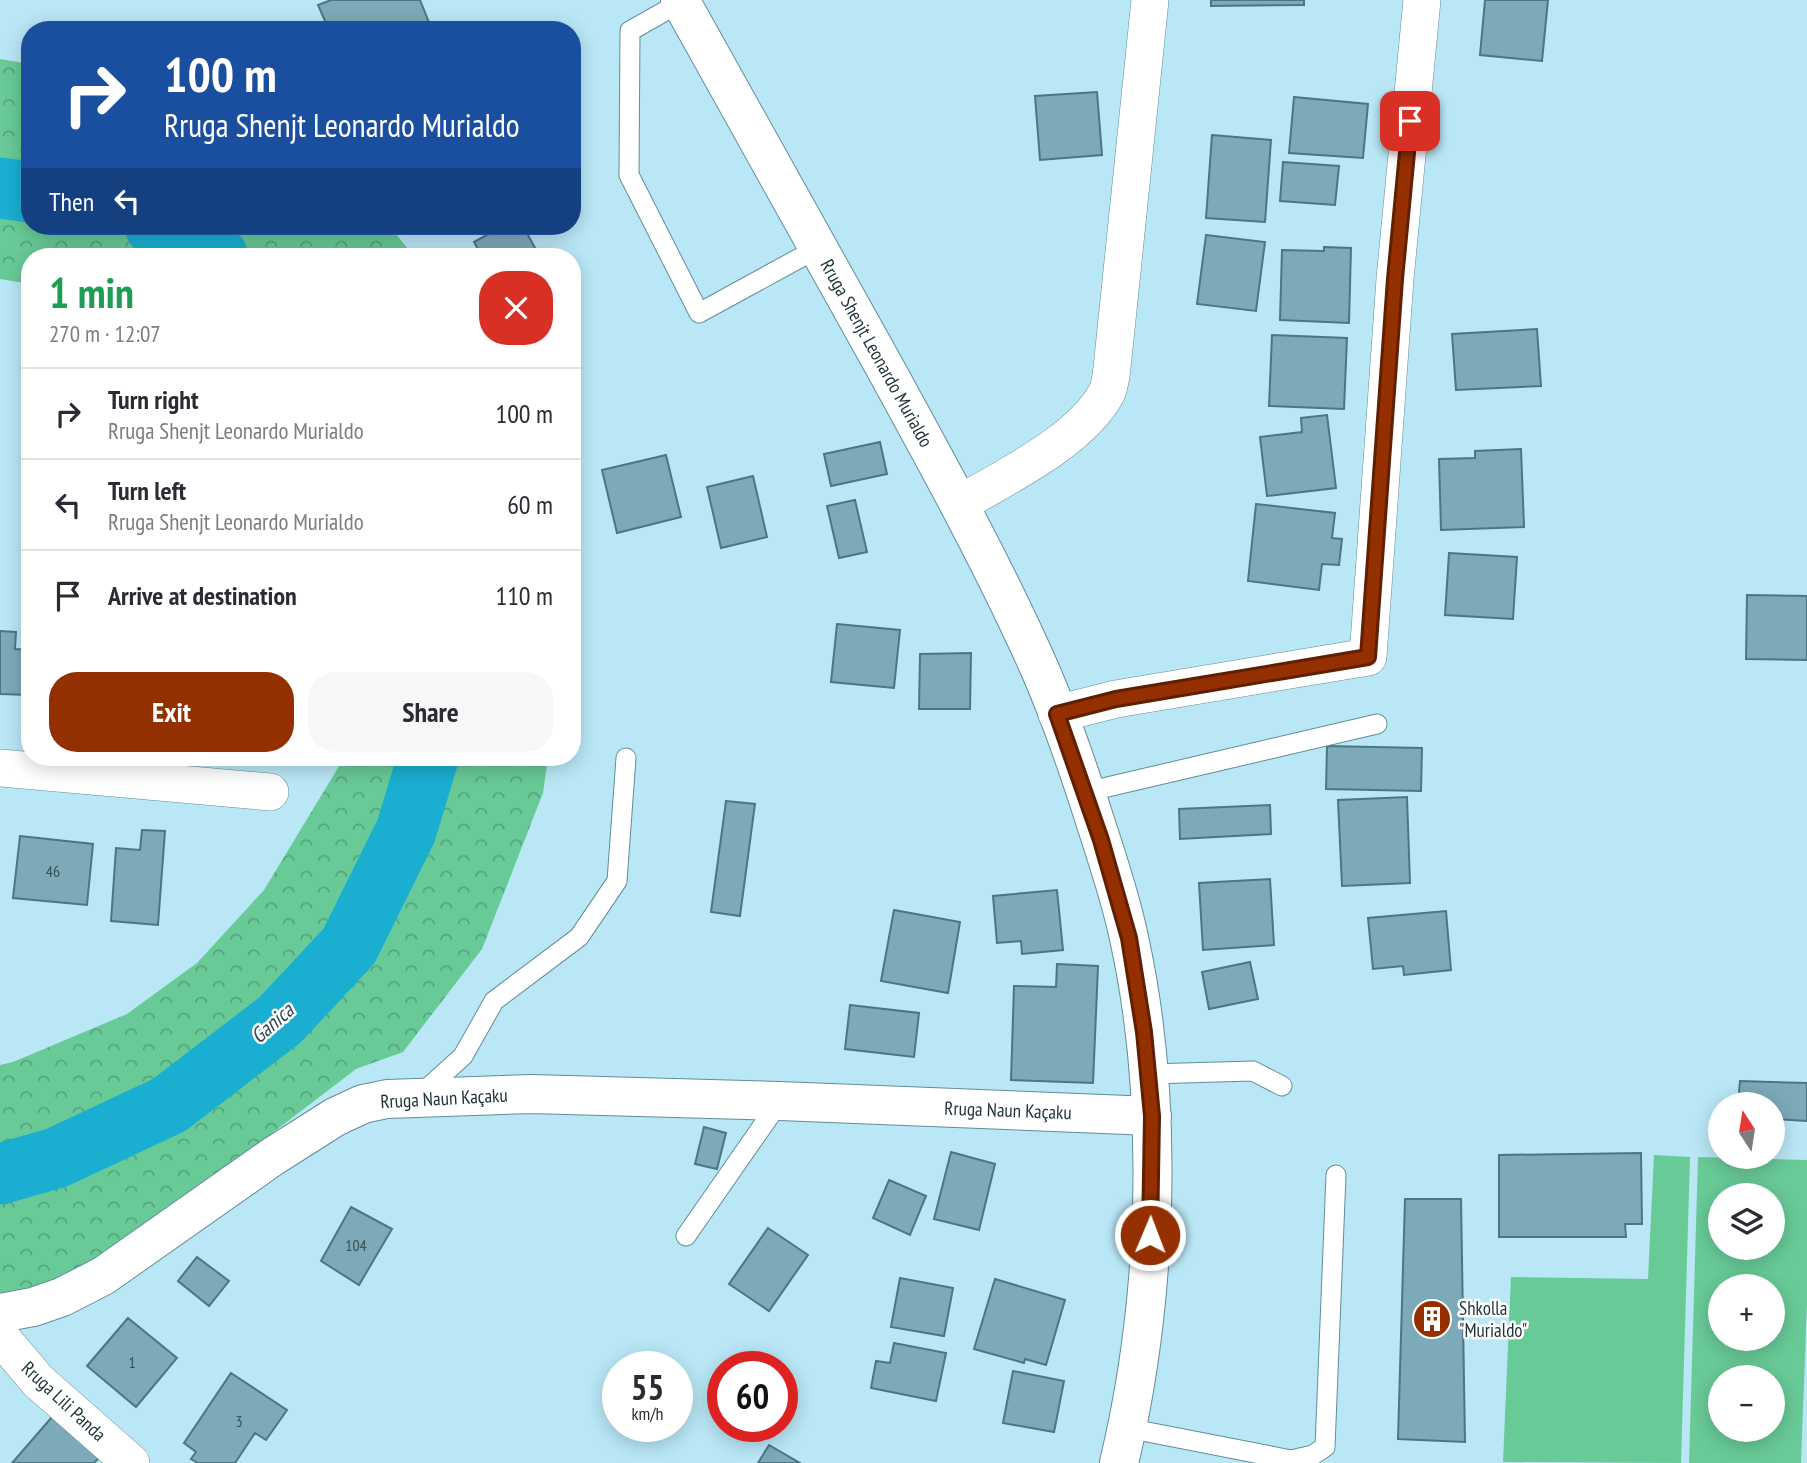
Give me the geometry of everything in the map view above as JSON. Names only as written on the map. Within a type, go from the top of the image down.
[{"type":"main road","name":"Rruga Shenjt Leonardo Murialdo","points":[[681,1],[960,504],[1034,657],[1086,792],[1129,938],[1144,1032],[1152,1116],[1150,1235],[1142,1346],[1123,1445]]},
{"type":"main road","name":"Rruga Naun Kaçaku","points":[[0,1313],[33,1307],[62,1297],[103,1276],[272,1157],[335,1117],[363,1104],[387,1098],[531,1094],[1152,1116]]},
{"type":"street","points":[[960,504],[1055,446],[1096,409],[1108,391],[1150,0]]},
{"type":"street","points":[[1057,714],[1116,699],[1368,657],[1395,279],[1422,0]]},
{"type":"street","points":[[0,768],[270,792]]},
{"type":"street","name":"Rruga Lili Panda","points":[[0,1336],[38,1381],[131,1463]]},
{"type":"lane","points":[[681,1],[630,31],[629,175],[699,313],[818,248]]},
{"type":"lane","points":[[1086,792],[1377,724]]},
{"type":"lane","points":[[416,1098],[463,1056],[494,1001],[579,937],[617,881],[626,758]]},
{"type":"lane","points":[[1148,1074],[1253,1071],[1282,1086]]},
{"type":"lane","points":[[686,1236],[780,1101]]},
{"type":"lane","points":[[1123,1445],[1291,1460],[1313,1455],[1325,1447],[1336,1175]]},
{"type":"green space","points":[[0,59],[21,62],[21,235],[397,235],[407,248],[21,248],[21,282],[0,279]]},
{"type":"green space","points":[[339,766],[547,766],[543,793],[482,949],[403,1052],[356,1069],[96,1268],[0,1301],[0,1065],[127,1014],[197,963],[264,890]]},
{"type":"green space","points":[[1654,1155],[1690,1157],[1681,1463],[1503,1462],[1511,1277],[1648,1279]]},
{"type":"green space","points":[[1698,1157],[1708,1157],[1708,1169],[1785,1169],[1785,1159],[1807,1160],[1807,1302],[1801,1463],[1689,1463]]},
{"type":"building","points":[[331,0],[420,0],[428,21],[325,21],[318,5]]},
{"type":"building","points":[[1211,0],[1304,0],[1304,5],[1211,6]]},
{"type":"building","points":[[1485,0],[1548,0],[1542,61],[1480,55]]},
{"type":"building","points":[[1097,92],[1102,155],[1040,160],[1035,96]]},
{"type":"building","points":[[1294,97],[1368,104],[1363,158],[1289,153]]},
{"type":"building","points":[[1212,135],[1271,140],[1265,222],[1206,218]]},
{"type":"building","points":[[1283,162],[1339,166],[1335,205],[1280,201]]},
{"type":"building","points":[[487,235],[528,235],[535,248],[477,248],[474,242]]},
{"type":"building","points":[[1206,235],[1265,242],[1256,311],[1197,304]]},
{"type":"building","points":[[1324,247],[1351,248],[1349,323],[1280,320],[1282,250],[1324,251]]},
{"type":"building","points":[[1537,329],[1541,386],[1456,390],[1452,334]]},
{"type":"building","points":[[1272,335],[1347,338],[1344,409],[1269,406]]},
{"type":"building","points":[[1327,415],[1336,488],[1267,496],[1260,437],[1302,432],[1301,418]]},
{"type":"building","points":[[880,442],[887,474],[831,486],[824,454]]},
{"type":"building","points":[[1521,449],[1524,527],[1441,530],[1439,459],[1475,458],[1475,451]]},
{"type":"building","points":[[666,455],[681,517],[617,533],[602,470]]},
{"type":"building","points":[[753,476],[767,537],[721,548],[707,487]]},
{"type":"building","points":[[855,500],[867,552],[839,558],[827,506]]},
{"type":"building","points":[[1256,504],[1335,513],[1332,538],[1342,539],[1339,565],[1322,564],[1319,590],[1248,581]]},
{"type":"building","points":[[1449,553],[1517,557],[1513,619],[1445,615]]},
{"type":"building","points":[[1747,595],[1807,596],[1807,660],[1746,659]]},
{"type":"building","points":[[837,624],[900,630],[894,688],[831,682]]},
{"type":"building","points":[[0,631],[16,632],[15,649],[21,649],[21,695],[0,694]]},
{"type":"building","points":[[971,653],[970,709],[919,709],[920,654]]},
{"type":"building","points":[[1327,746],[1422,748],[1421,791],[1326,789]]},
{"type":"building","points":[[1407,797],[1410,883],[1342,886],[1338,800]]},
{"type":"building","points":[[726,801],[755,804],[740,916],[711,912]]},
{"type":"building","points":[[1270,805],[1271,834],[1180,839],[1179,809]]},
{"type":"building","points":[[142,830],[165,831],[158,925],[111,921],[116,848],[140,850]]},
{"type":"building","points":[[20,836],[93,844],[87,905],[13,898]]},
{"type":"building","points":[[1270,879],[1274,945],[1203,950],[1199,883]]},
{"type":"building","points":[[1057,890],[1063,950],[1022,954],[1021,941],[997,943],[993,896]]},
{"type":"building","points":[[894,910],[960,922],[948,993],[881,981]]},
{"type":"building","points":[[1446,911],[1451,970],[1404,975],[1403,966],[1373,969],[1368,918]]},
{"type":"building","points":[[1250,962],[1258,999],[1209,1009],[1202,972]]},
{"type":"building","points":[[1057,964],[1098,966],[1093,1083],[1011,1080],[1014,986],[1056,987]]},
{"type":"building","points":[[850,1005],[919,1013],[914,1057],[845,1049]]},
{"type":"building","points":[[1740,1081],[1807,1083],[1807,1121],[1785,1120],[1785,1092],[1739,1092]]},
{"type":"building","points":[[704,1127],[726,1133],[717,1169],[695,1164]]},
{"type":"building","points":[[951,1152],[995,1164],[979,1230],[934,1219]]},
{"type":"building","points":[[1641,1153],[1642,1224],[1625,1224],[1626,1237],[1499,1237],[1499,1155]]},
{"type":"building","points":[[889,1180],[926,1196],[910,1235],[873,1218]]},
{"type":"building","name":"Shkolla \"Murialdo\"","points":[[1405,1199],[1461,1199],[1465,1442],[1398,1439]]},
{"type":"building","points":[[351,1207],[392,1229],[359,1285],[321,1261]]},
{"type":"building","points":[[768,1228],[808,1255],[769,1311],[729,1284]]},
{"type":"building","points":[[197,1257],[229,1281],[209,1306],[178,1281]]},
{"type":"building","points":[[900,1278],[953,1288],[944,1336],[891,1327]]},
{"type":"building","points":[[995,1279],[1065,1300],[1046,1365],[1025,1359],[1024,1363],[974,1349]]},
{"type":"building","points":[[128,1318],[177,1358],[136,1407],[87,1366]]},
{"type":"building","points":[[894,1343],[946,1353],[936,1401],[871,1388],[876,1361],[890,1363]]},
{"type":"building","points":[[1013,1371],[1064,1381],[1054,1432],[1003,1423]]},
{"type":"building","points":[[231,1373],[287,1410],[266,1440],[255,1433],[235,1463],[198,1463],[191,1459],[196,1452],[184,1443]]},
{"type":"building","points":[[52,1417],[100,1457],[94,1463],[12,1463]]},
{"type":"building","points":[[769,1445],[800,1463],[758,1463]]},
{"type":"waterway","name":"Ganica","points":[[0,188],[21,191]]},
{"type":"waterway","name":"Ganica","points":[[178,235],[202,248]]},
{"type":"waterway","name":"Ganica","points":[[0,1174],[56,1158],[169,1105],[280,1020],[349,946],[406,831],[426,766]]},
{"type":"place","name":"Shkolla \"Murialdo\"","points":[[1432,1319]]},
{"type":"route","points":[[1150,1235],[1152,1116],[1144,1032],[1129,938],[1086,792],[1057,714],[1116,699],[1368,657],[1395,279],[1410,121]]}]
